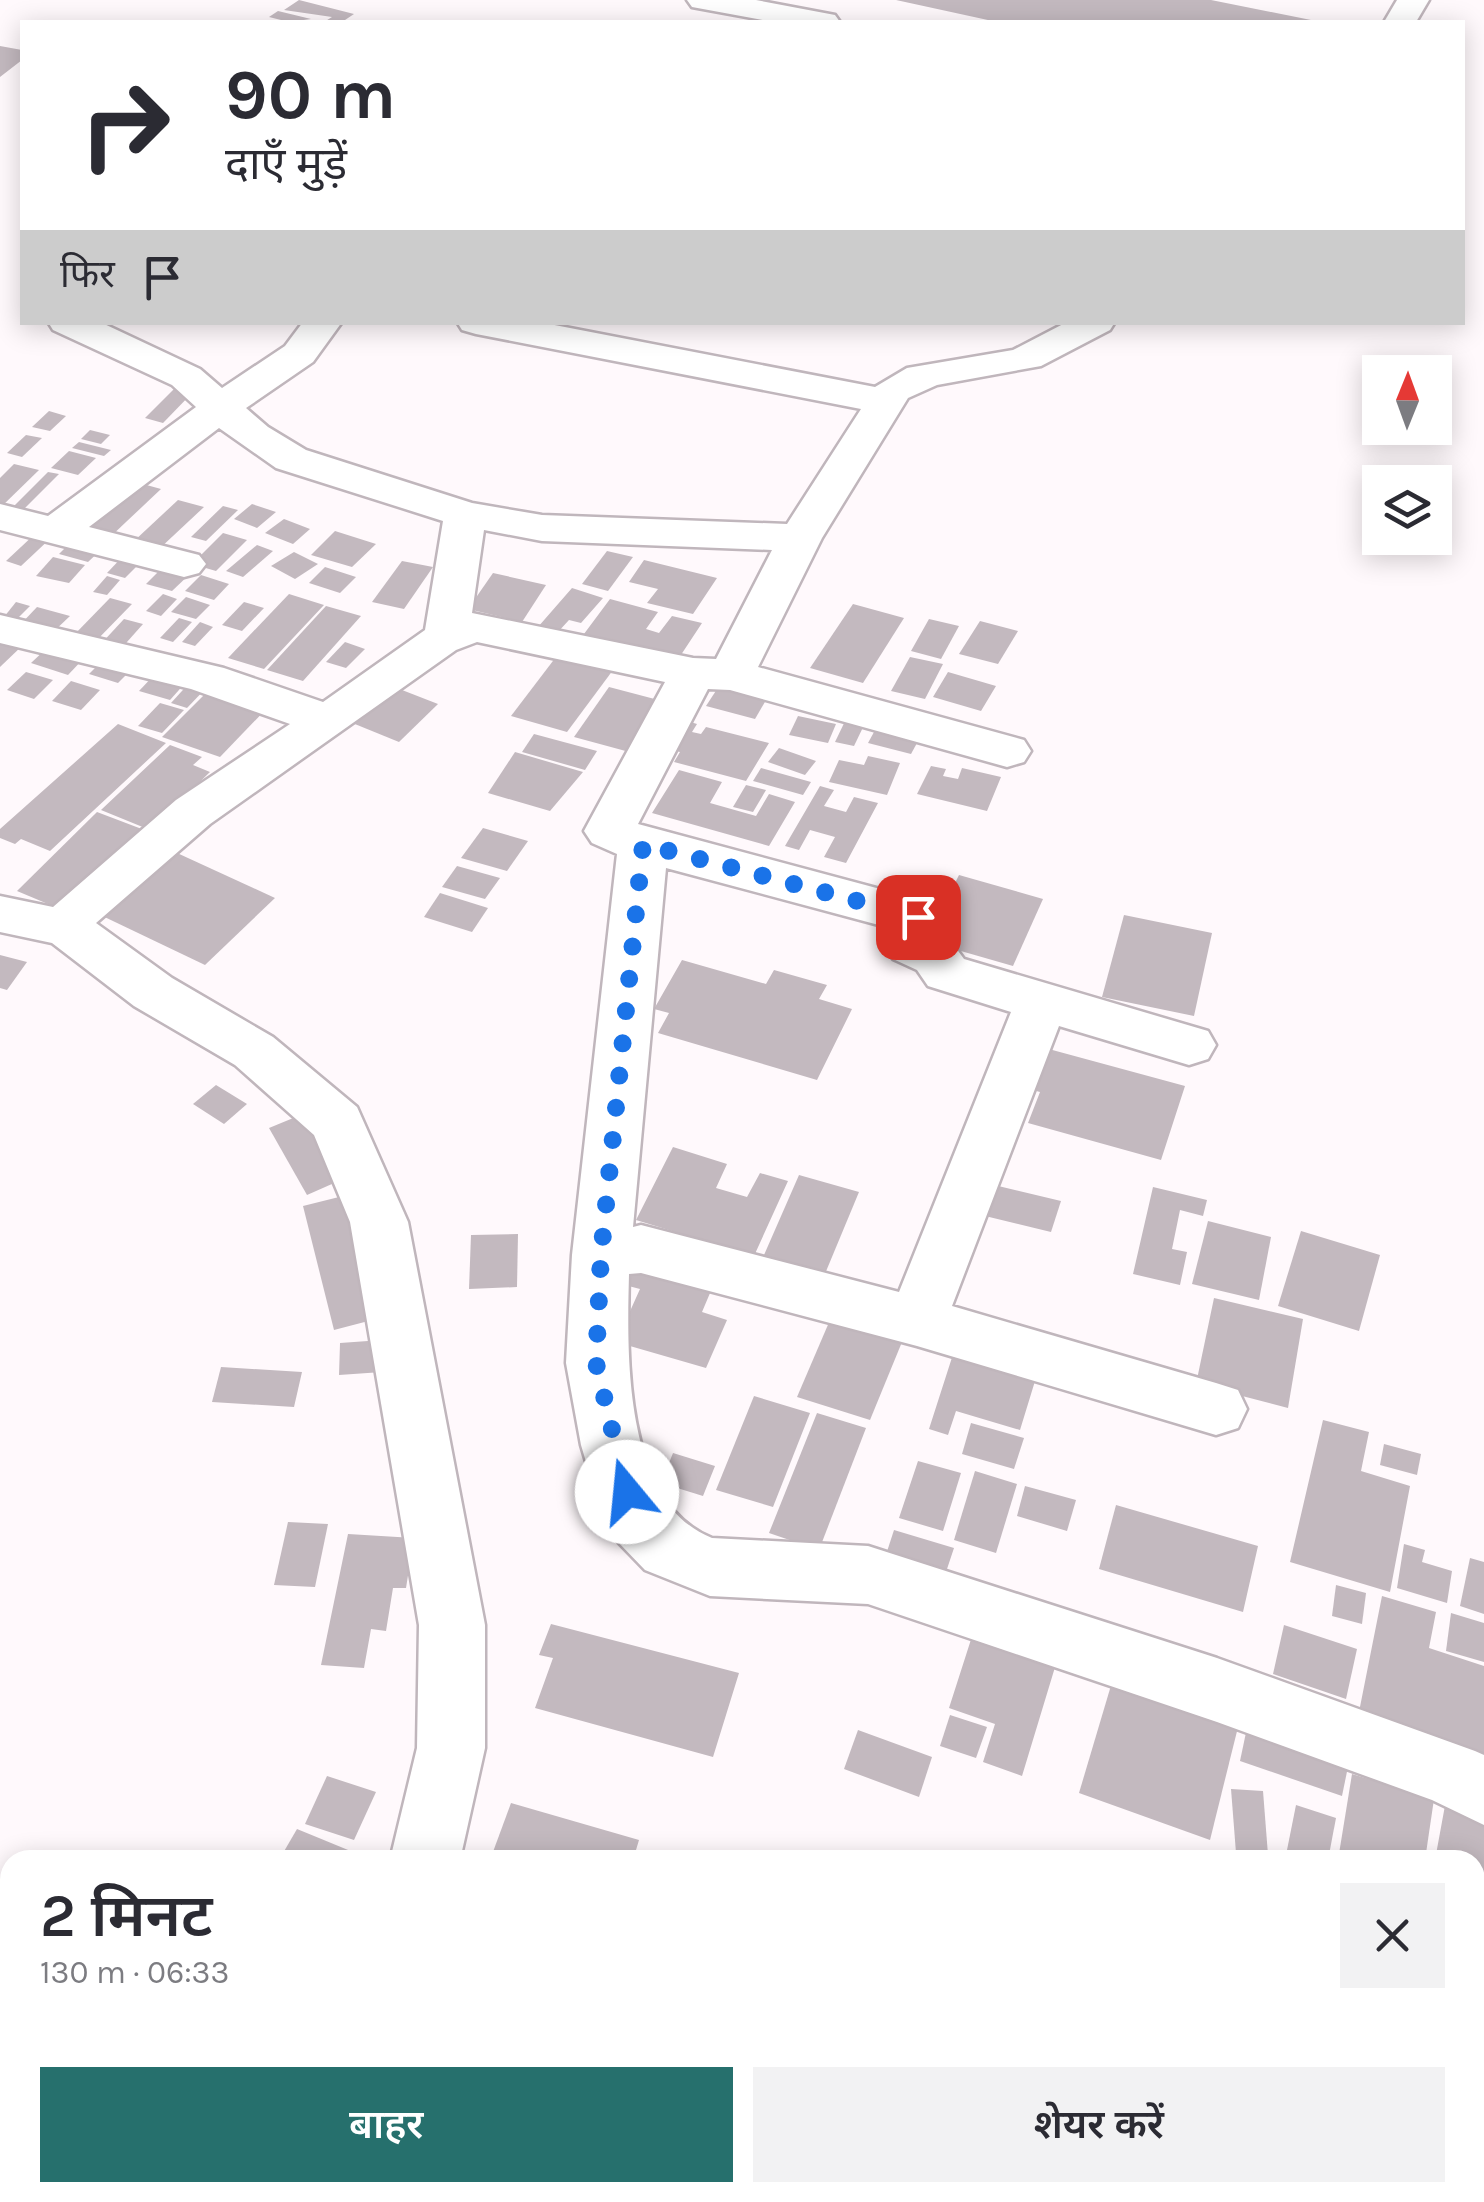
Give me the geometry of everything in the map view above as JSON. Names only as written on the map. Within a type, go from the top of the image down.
[{"type":"street","points":[[704,0],[813,20]]},
{"type":"street","points":[[73,325],[167,366],[254,436],[291,459],[465,514],[542,528],[800,538]]},
{"type":"street","points":[[56,532],[220,407],[298,354],[321,325]]},
{"type":"street","points":[[492,325],[884,400]]},
{"type":"street","points":[[1091,325],[1036,356],[913,378],[893,390],[610,831],[643,844],[918,917],[911,946],[936,957],[946,973],[1189,1044]]},
{"type":"street","points":[[446,637],[465,514]]},
{"type":"street","points":[[0,517],[184,564]]},
{"type":"street","points":[[67,928],[75,912],[194,812],[446,637],[474,628],[712,674],[1007,751]]},
{"type":"street","points":[[0,629],[214,677],[276,698],[328,722]]},
{"type":"street","points":[[643,844],[601,1254],[596,1363],[612,1445],[641,1522],[668,1550],[710,1567],[868,1575],[1218,1690],[1450,1774],[1484,1791]]},
{"type":"street","points":[[0,914],[67,928],[153,992],[254,1051],[337,1122],[378,1222],[452,1625],[451,1748],[427,1850]]},
{"type":"street","points":[[916,1322],[1042,1001]]},
{"type":"street","points":[[601,1254],[641,1248],[1216,1409]]},
{"type":"building","points":[[299,0],[354,14],[345,20],[327,20],[332,17],[284,10]]},
{"type":"building","points":[[896,0],[1211,0],[1311,20],[988,20]]},
{"type":"building","points":[[278,11],[311,19],[281,20],[269,17]]},
{"type":"building","points":[[0,46],[20,50],[20,62],[0,77]]},
{"type":"building","points":[[177,386],[195,390],[163,423],[145,418]]},
{"type":"building","points":[[49,411],[66,416],[50,431],[32,427]]},
{"type":"building","points":[[90,430],[110,435],[101,444],[81,439]]},
{"type":"building","points":[[26,435],[42,438],[22,457],[7,453]]},
{"type":"building","points":[[79,442],[111,450],[104,456],[72,448]]},
{"type":"building","points":[[69,451],[96,458],[78,475],[51,468]]},
{"type":"building","points":[[14,464],[39,470],[0,508],[0,478]]},
{"type":"building","points":[[48,472],[59,474],[17,516],[6,514]]},
{"type":"building","points":[[132,481],[161,489],[108,539],[78,530]]},
{"type":"building","points":[[178,500],[204,507],[158,550],[133,542]]},
{"type":"building","points":[[252,504],[276,512],[257,528],[234,519]]},
{"type":"building","points":[[223,506],[238,510],[206,541],[191,537]]},
{"type":"building","points":[[284,519],[310,529],[293,544],[265,533]]},
{"type":"building","points":[[335,531],[376,544],[352,567],[311,555]]},
{"type":"building","points":[[37,532],[53,536],[21,566],[6,561]]},
{"type":"building","points":[[223,533],[247,540],[216,571],[192,564]]},
{"type":"building","points":[[74,539],[104,547],[88,562],[59,554]]},
{"type":"building","points":[[257,545],[273,551],[243,577],[226,571]]},
{"type":"building","points":[[607,551],[633,557],[608,591],[582,584]]},
{"type":"building","points":[[294,552],[318,564],[295,579],[271,566]]},
{"type":"building","points":[[126,553],[145,558],[125,578],[107,573]]},
{"type":"building","points":[[53,557],[85,565],[69,583],[36,576]]},
{"type":"building","points":[[644,560],[717,578],[693,614],[647,603],[658,589],[629,582]]},
{"type":"building","points":[[402,561],[433,567],[404,609],[372,602]]},
{"type":"building","points":[[166,564],[192,572],[172,591],[146,584]]},
{"type":"building","points":[[325,567],[356,577],[340,593],[309,583]]},
{"type":"building","points":[[493,573],[546,585],[522,622],[468,609]]},
{"type":"building","points":[[201,575],[229,584],[214,600],[185,591]]},
{"type":"building","points":[[107,576],[120,580],[107,595],[93,592]]},
{"type":"building","points":[[572,588],[603,598],[581,623],[569,620],[557,633],[538,627]]},
{"type":"building","points":[[163,594],[177,599],[161,616],[146,611]]},
{"type":"building","points":[[289,594],[324,605],[264,669],[228,658]]},
{"type":"building","points":[[186,597],[210,605],[196,619],[171,612]]},
{"type":"building","points":[[110,598],[132,604],[94,643],[73,636]]},
{"type":"building","points":[[610,599],[658,612],[646,629],[659,633],[672,616],[702,623],[673,667],[578,642]]},
{"type":"building","points":[[16,602],[30,606],[11,625],[0,622]]},
{"type":"building","points":[[244,602],[264,608],[242,631],[222,625]]},
{"type":"building","points":[[853,604],[904,618],[863,683],[810,668]]},
{"type":"building","points":[[326,606],[361,616],[303,681],[267,670]]},
{"type":"building","points":[[37,607],[70,616],[51,634],[19,626]]},
{"type":"building","points":[[179,618],[192,622],[173,642],[160,638]]},
{"type":"building","points":[[124,619],[143,624],[119,651],[99,646]]},
{"type":"building","points":[[929,619],[959,626],[941,659],[911,651]]},
{"type":"building","points":[[980,621],[1018,631],[998,664],[959,654]]},
{"type":"building","points":[[200,622],[213,627],[195,646],[182,642]]},
{"type":"building","points":[[0,638],[23,645],[0,667]]},
{"type":"building","points":[[345,642],[365,649],[346,668],[326,662]]},
{"type":"building","points":[[49,646],[85,657],[68,675],[31,663]]},
{"type":"building","points":[[559,653],[619,662],[567,732],[511,716]]},
{"type":"building","points":[[910,657],[943,664],[925,699],[891,691]]},
{"type":"building","points":[[104,659],[133,668],[118,683],[89,674]]},
{"type":"building","points":[[26,672],[53,680],[34,699],[7,690]]},
{"type":"building","points":[[157,672],[187,681],[170,700],[139,691]]},
{"type":"building","points":[[948,672],[996,686],[981,711],[933,697]]},
{"type":"building","points":[[192,680],[209,685],[187,708],[171,703]]},
{"type":"building","points":[[71,681],[100,690],[81,710],[52,701]]},
{"type":"building","points":[[384,683],[438,704],[399,742],[345,720]]},
{"type":"building","points":[[721,683],[769,695],[755,719],[706,706]]},
{"type":"building","points":[[215,684],[272,703],[220,757],[162,737]]},
{"type":"building","points":[[609,687],[666,702],[633,753],[574,737]]},
{"type":"building","points":[[160,703],[184,710],[162,733],[138,726]]},
{"type":"building","points":[[848,715],[867,719],[854,746],[835,742]]},
{"type":"building","points":[[798,716],[836,724],[828,743],[789,735]]},
{"type":"building","points":[[684,720],[697,724],[692,732],[701,734],[706,727],[769,743],[746,781],[674,762],[680,752],[665,748]]},
{"type":"building","points":[[880,721],[923,732],[911,754],[868,743]]},
{"type":"building","points":[[118,724],[166,743],[50,851],[21,839],[15,844],[0,838],[0,829]]},
{"type":"building","points":[[534,734],[597,751],[585,770],[522,752]]},
{"type":"building","points":[[170,745],[202,757],[193,765],[210,772],[150,830],[101,810]]},
{"type":"building","points":[[779,748],[816,761],[805,775],[768,762]]},
{"type":"building","points":[[515,752],[583,772],[550,811],[488,793]]},
{"type":"building","points":[[868,756],[900,763],[887,795],[829,782],[839,760],[864,765]]},
{"type":"building","points":[[931,766],[946,769],[943,776],[958,779],[962,768],[1001,777],[987,811],[917,794]]},
{"type":"building","points":[[761,768],[811,782],[803,795],[753,781]]},
{"type":"building","points":[[679,770],[722,782],[710,803],[756,816],[769,794],[795,802],[769,846],[652,813]]},
{"type":"building","points":[[746,785],[766,790],[753,812],[733,807]]},
{"type":"building","points":[[820,786],[834,790],[824,806],[846,812],[854,797],[878,803],[846,863],[824,857],[835,837],[810,830],[799,850],[785,846]]},
{"type":"building","points":[[97,812],[147,831],[67,912],[17,891]]},
{"type":"building","points":[[483,828],[528,841],[507,871],[461,858]]},
{"type":"building","points":[[164,847],[275,898],[205,965],[92,911]]},
{"type":"building","points":[[457,866],[500,878],[485,899],[442,887]]},
{"type":"building","points":[[959,875],[1043,899],[1013,966],[926,941]]},
{"type":"building","points":[[440,893],[488,908],[472,932],[424,917]]},
{"type":"building","points":[[1124,915],[1212,933],[1194,1016],[1102,997]]},
{"type":"building","points":[[0,955],[27,962],[7,990],[0,988]]},
{"type":"building","points":[[682,960],[766,984],[774,970],[827,985],[819,999],[852,1009],[817,1080],[658,1033],[669,1013],[654,1009]]},
{"type":"building","points":[[1034,1045],[1185,1086],[1161,1160],[1028,1123],[1040,1092],[1017,1086]]},
{"type":"building","points":[[216,1085],[247,1104],[224,1124],[193,1104]]},
{"type":"building","points":[[303,1114],[341,1180],[307,1195],[269,1128]]},
{"type":"building","points":[[673,1147],[727,1164],[716,1188],[747,1197],[760,1173],[788,1181],[754,1256],[636,1220]]},
{"type":"building","points":[[799,1175],[859,1192],[822,1281],[760,1264]]},
{"type":"building","points":[[990,1184],[1061,1201],[1051,1232],[981,1215]]},
{"type":"building","points":[[1153,1187],[1207,1200],[1203,1216],[1180,1210],[1172,1249],[1187,1252],[1180,1285],[1133,1274]]},
{"type":"building","points":[[343,1196],[376,1319],[334,1330],[303,1206]]},
{"type":"building","points":[[1208,1221],[1271,1237],[1259,1300],[1192,1284]]},
{"type":"building","points":[[1301,1231],[1380,1255],[1359,1331],[1278,1306]]},
{"type":"building","points":[[518,1234],[517,1287],[469,1289],[471,1235]]},
{"type":"building","points":[[630,1253],[713,1286],[702,1312],[727,1320],[706,1368],[623,1344],[622,1329],[640,1289],[617,1283]]},
{"type":"building","points":[[1214,1298],[1303,1319],[1288,1408],[1196,1384]]},
{"type":"building","points":[[830,1320],[902,1342],[870,1420],[797,1397]]},
{"type":"building","points":[[382,1340],[382,1372],[339,1375],[340,1343]]},
{"type":"building","points":[[956,1345],[1039,1368],[1020,1430],[956,1411],[948,1435],[929,1429]]},
{"type":"building","points":[[221,1367],[302,1372],[294,1407],[212,1402]]},
{"type":"building","points":[[754,1396],[810,1413],[773,1507],[716,1490]]},
{"type":"building","points":[[817,1413],[866,1428],[819,1550],[769,1533]]},
{"type":"building","points":[[1323,1420],[1369,1432],[1361,1471],[1410,1486],[1390,1592],[1290,1562]]},
{"type":"building","points":[[971,1423],[1024,1438],[1014,1469],[962,1454]]},
{"type":"building","points":[[1384,1444],[1421,1454],[1417,1475],[1380,1465]]},
{"type":"building","points":[[673,1453],[715,1466],[703,1496],[661,1483]]},
{"type":"building","points":[[918,1461],[961,1473],[943,1531],[899,1518]]},
{"type":"building","points":[[975,1471],[1017,1484],[996,1553],[954,1540]]},
{"type":"building","points":[[1025,1486],[1076,1500],[1067,1531],[1017,1516]]},
{"type":"building","points":[[1116,1505],[1258,1546],[1243,1612],[1099,1569]]},
{"type":"building","points":[[288,1522],[328,1524],[315,1587],[274,1585]]},
{"type":"building","points":[[894,1530],[954,1548],[941,1587],[881,1570]]},
{"type":"building","points":[[348,1534],[414,1538],[406,1588],[393,1588],[386,1631],[371,1629],[364,1668],[321,1665]]},
{"type":"building","points":[[1404,1544],[1425,1550],[1422,1562],[1452,1571],[1447,1603],[1397,1588]]},
{"type":"building","points":[[1470,1558],[1484,1562],[1484,1614],[1460,1606]]},
{"type":"building","points":[[1336,1585],[1366,1593],[1362,1624],[1332,1616]]},
{"type":"building","points":[[1382,1596],[1436,1612],[1429,1648],[1484,1666],[1484,1763],[1357,1722]]},
{"type":"building","points":[[1451,1613],[1484,1623],[1484,1662],[1446,1651]]},
{"type":"building","points":[[551,1624],[739,1673],[713,1757],[535,1708],[553,1658],[539,1655]]},
{"type":"building","points":[[1284,1625],[1357,1649],[1346,1699],[1273,1674]]},
{"type":"building","points":[[975,1627],[1059,1654],[1022,1776],[983,1762],[995,1724],[949,1708]]},
{"type":"building","points":[[1115,1672],[1241,1715],[1210,1840],[1079,1793]]},
{"type":"building","points":[[950,1715],[987,1727],[976,1758],[940,1746]]},
{"type":"building","points":[[1248,1723],[1350,1757],[1342,1796],[1240,1761]]},
{"type":"building","points":[[858,1730],[932,1757],[919,1797],[844,1769]]},
{"type":"building","points":[[1352,1774],[1434,1799],[1426,1850],[1340,1850]]},
{"type":"building","points":[[327,1776],[376,1792],[354,1840],[305,1824]]},
{"type":"building","points":[[1231,1789],[1263,1791],[1268,1850],[1236,1850]]},
{"type":"building","points":[[1446,1800],[1484,1812],[1484,1850],[1437,1850]]},
{"type":"building","points":[[511,1803],[639,1840],[636,1850],[494,1850]]},
{"type":"building","points":[[1296,1805],[1336,1818],[1330,1850],[1287,1850]]},
{"type":"building","points":[[297,1829],[348,1850],[285,1850]]},
{"type":"route","points":[[627,1492],[612,1445],[596,1363],[601,1254],[643,844],[918,917]]}]
